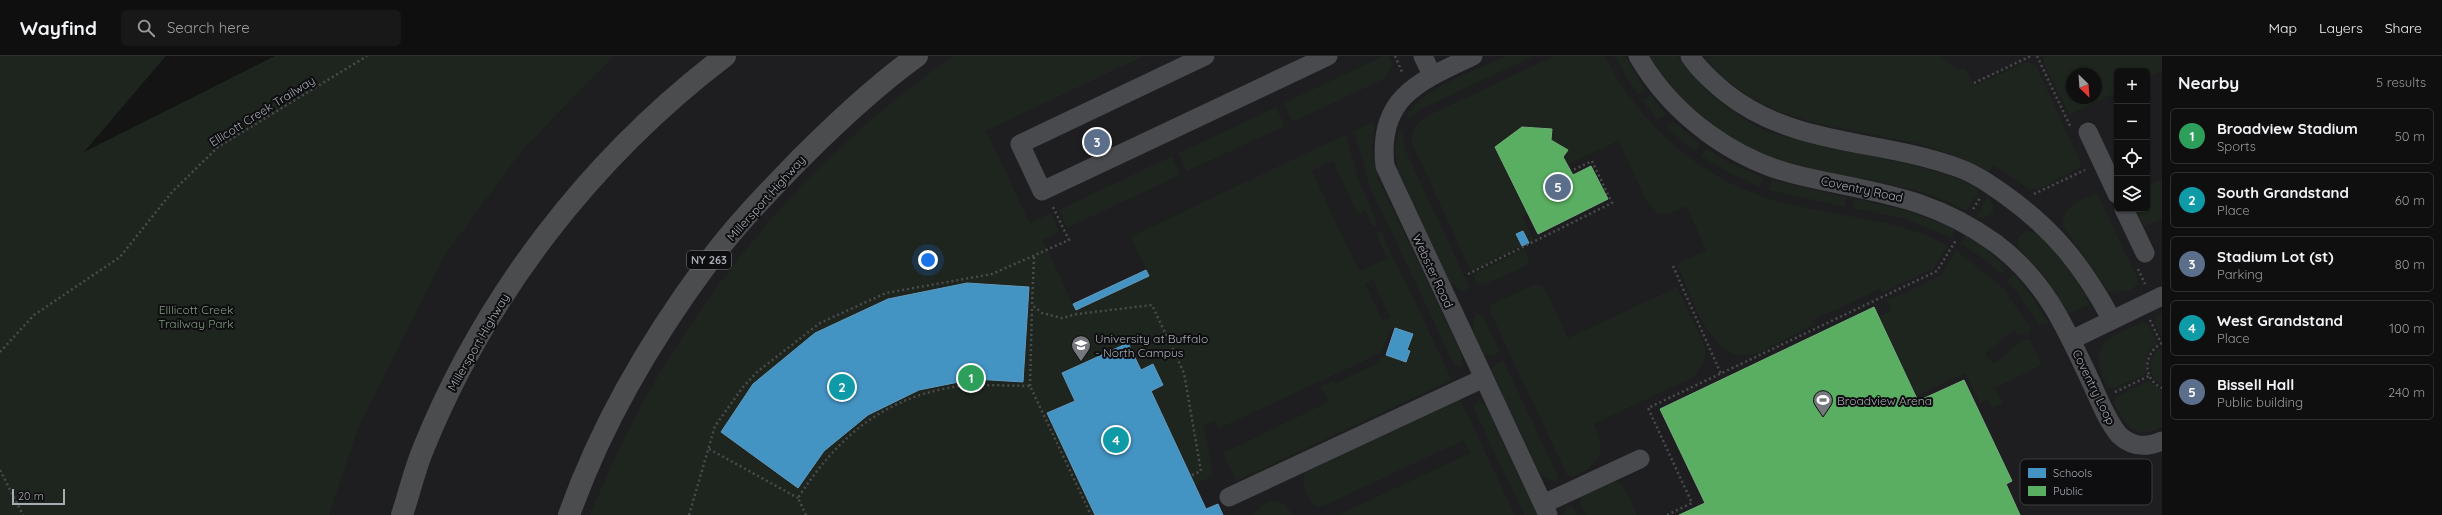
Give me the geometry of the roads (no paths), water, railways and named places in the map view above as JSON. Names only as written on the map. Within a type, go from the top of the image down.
[{"type":"main road","name":"Millersport Highway","points":[[402,515],[422,453],[448,394],[482,330],[522,267],[570,203],[619,148],[681,89],[725,56]]},
{"type":"main road","name":"Millersport Highway","points":[[569,515],[619,400],[661,330],[707,263],[762,198],[828,131],[917,56]]},
{"type":"street","points":[[1205,56],[1020,144],[1042,191],[1328,56]]},
{"type":"street","points":[[1423,56],[1432,75]]},
{"type":"street","name":"Webster Road","points":[[1473,56],[1432,75],[1406,93],[1391,116],[1384,141],[1385,166],[1546,509]]},
{"type":"street","name":"Coventry Road","points":[[1638,56],[1661,91],[1677,108],[1700,127],[1741,153],[1778,170],[1902,197],[1944,212],[1965,222],[1997,244],[2030,274],[2048,296],[2071,340]]},
{"type":"street","points":[[1690,56],[1708,77],[1745,108],[1773,122],[1800,132],[1936,160],[1954,166],[1988,183],[2032,215],[2065,248],[2082,268],[2112,320]]},
{"type":"street","points":[[2081,132],[2114,189]]},
{"type":"street","points":[[2125,212],[2145,253]]},
{"type":"street","points":[[2071,340],[2162,296]]},
{"type":"street","name":"Coventry Loop","points":[[2071,340],[2099,400],[2115,430],[2123,439],[2139,446],[2151,445],[2162,441]]},
{"type":"street","points":[[1229,497],[1484,378]]},
{"type":"street","points":[[1546,509],[1640,459]]},
{"type":"place","name":"Stadium Lot (st)","points":[[1097,142]]},
{"type":"place","name":"Bissell Hall","points":[[1558,187]]},
{"type":"place","name":"University at Buffalo - North Campus","points":[[1081,362]]},
{"type":"place","name":"Broadview Stadium","points":[[971,378]]},
{"type":"place","name":"South Grandstand","points":[[842,387]]},
{"type":"place","name":"Broadview Arena","points":[[1823,417]]},
{"type":"place","name":"West Grandstand","points":[[1116,440]]},
{"type":"park label","name":"Elllicott Creek Trailway Park","points":[[196,316]]}]
